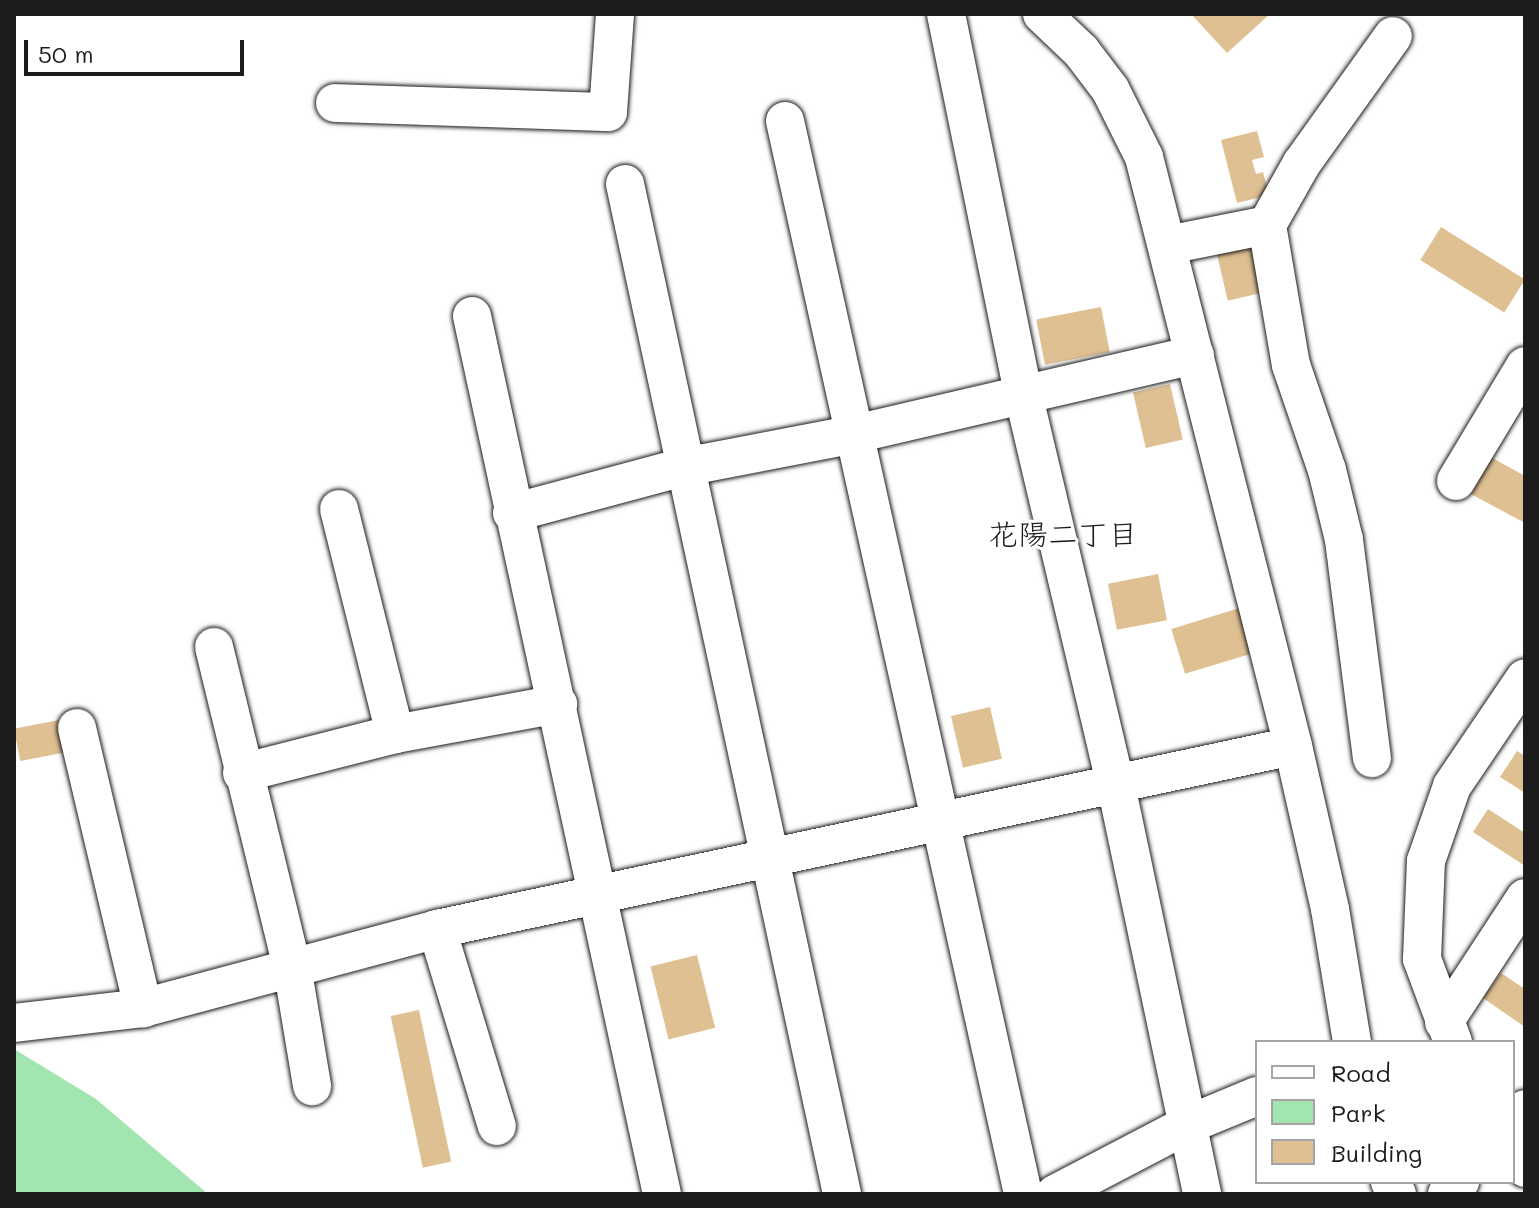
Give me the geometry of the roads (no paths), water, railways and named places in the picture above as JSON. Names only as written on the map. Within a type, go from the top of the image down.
[{"type":"street","points":[[335,103],[608,112],[615,14]]},
{"type":"street","points":[[946,14],[1023,393],[1116,785],[1202,1194]]},
{"type":"street","points":[[1042,14],[1081,51],[1130,123],[1168,245],[1293,746],[1330,909],[1352,1040]]},
{"type":"street","points":[[1372,758],[1344,540],[1327,470],[1291,365],[1267,225],[1302,163],[1393,36]]},
{"type":"street","points":[[785,121],[1023,1194]]},
{"type":"street","points":[[625,184],[768,862],[842,1194]]},
{"type":"street","points":[[1168,245],[1267,225]]},
{"type":"street","points":[[472,316],[512,513],[558,704],[662,1194]]},
{"type":"street","points":[[512,513],[684,467],[855,434],[1195,355]]},
{"type":"street","points":[[1456,481],[1525,366]]},
{"type":"street","points":[[339,509],[395,734]]},
{"type":"street","points":[[214,647],[242,773],[292,966],[312,1086]]},
{"type":"street","points":[[1448,1032],[1422,959],[1426,861],[1452,786],[1525,678]]},
{"type":"street","points":[[242,773],[395,734],[558,704]]},
{"type":"street","points":[[77,728],[143,1008]]},
{"type":"street","points":[[14,1023],[143,1008],[437,929],[768,862],[939,820],[1293,746]]},
{"type":"street","points":[[1448,1032],[1525,898]]},
{"type":"street","points":[[437,929],[497,1126]]},
{"type":"street","points":[[1055,1194],[1187,1125],[1255,1097]]},
{"type":"street","points":[[1515,1150],[1525,1168]]},
{"type":"district","name":"花陽二丁目","points":[[1063,533]]}]
